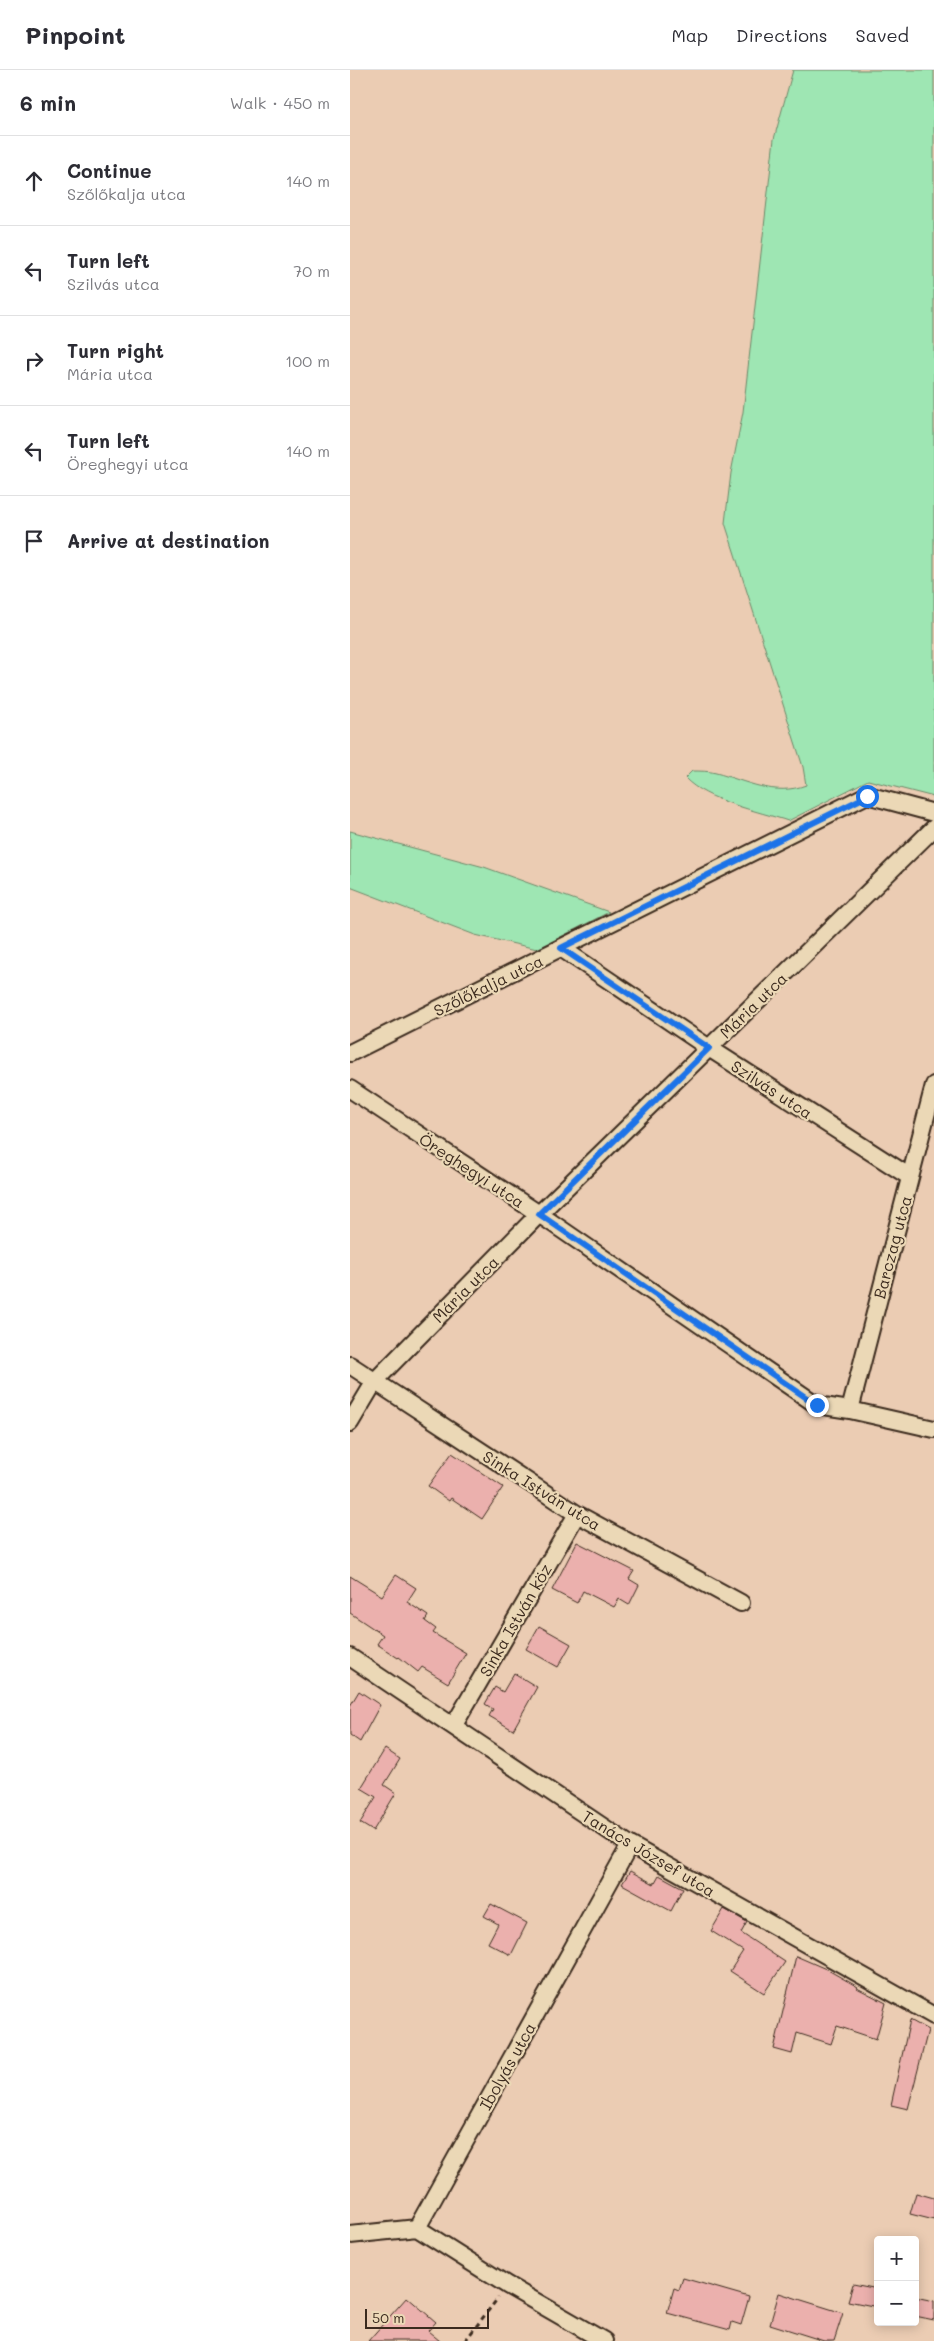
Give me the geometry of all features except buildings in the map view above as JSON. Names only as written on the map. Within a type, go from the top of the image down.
[{"type":"street","name":"Szőlőkalja utca","points":[[350,1053],[867,796],[934,813]]},
{"type":"street","name":"Mária utca","points":[[350,1423],[375,1382],[539,1214],[934,828]]},
{"type":"street","name":"Szilvás utca","points":[[561,948],[709,1048],[910,1177]]},
{"type":"street","name":"Barczag utca","points":[[850,1410],[934,1085]]},
{"type":"street","name":"Öreghegyi utca","points":[[350,1089],[539,1214],[817,1405],[850,1410],[934,1429]]},
{"type":"street","name":"Sinka István utca","points":[[350,1365],[577,1514],[741,1603]]},
{"type":"street","name":"Sinka István köz","points":[[454,1725],[577,1514]]},
{"type":"street","name":"Tanács József utca","points":[[350,1657],[454,1725],[630,1845],[934,2016]]},
{"type":"street","name":"Ibolyás utca","points":[[417,2228],[630,1845]]},
{"type":"street","points":[[350,2235],[417,2228],[508,2285],[604,2341]]},
{"type":"path","points":[[465,2341],[508,2285]]},
{"type":"green space","points":[[793,70],[934,70],[934,797],[868,780],[788,821],[719,799],[694,786],[685,778],[692,771],[704,771],[772,789],[794,788],[806,785],[803,767],[725,523],[731,473],[743,412],[774,139]]},
{"type":"green space","points":[[350,831],[484,867],[609,912],[537,949],[475,935],[350,887]]},
{"type":"route","points":[[817,1405],[539,1214],[709,1048],[561,948],[867,796]]}]
